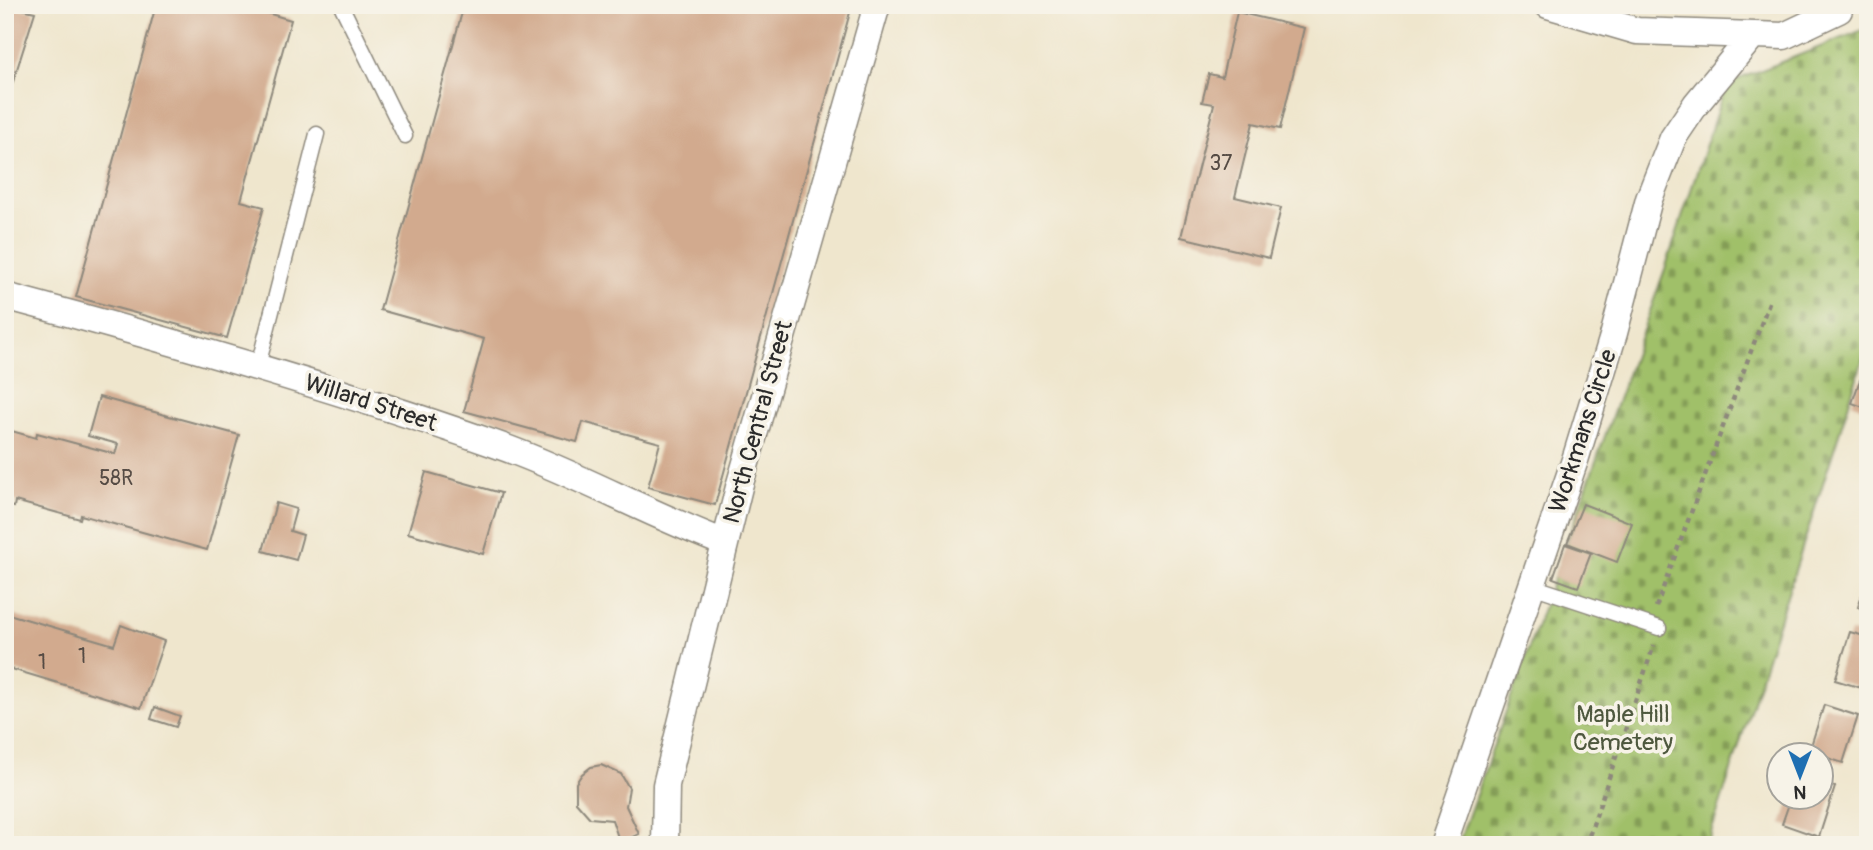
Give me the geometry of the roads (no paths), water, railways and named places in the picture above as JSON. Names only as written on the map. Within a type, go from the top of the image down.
[{"type":"street","name":"North Central Street","points":[[666,845],[666,785],[725,543],[877,5]]},
{"type":"street","points":[[1548,5],[1637,31],[1784,36],[1839,10],[1840,5]]},
{"type":"street","name":"Workmans Circle","points":[[1443,845],[1532,586],[1614,333],[1649,199],[1673,138],[1696,103],[1753,35]]},
{"type":"street","name":"Willard Street","points":[[5,296],[258,366],[493,443],[593,483],[668,521],[725,543]]},
{"type":"lane","points":[[341,5],[405,136]]},
{"type":"lane","points":[[258,366],[317,134]]},
{"type":"lane","points":[[1532,586],[1655,626]]},
{"type":"park label","name":"Maple Hill Cemetery","points":[[1623,728]]}]
